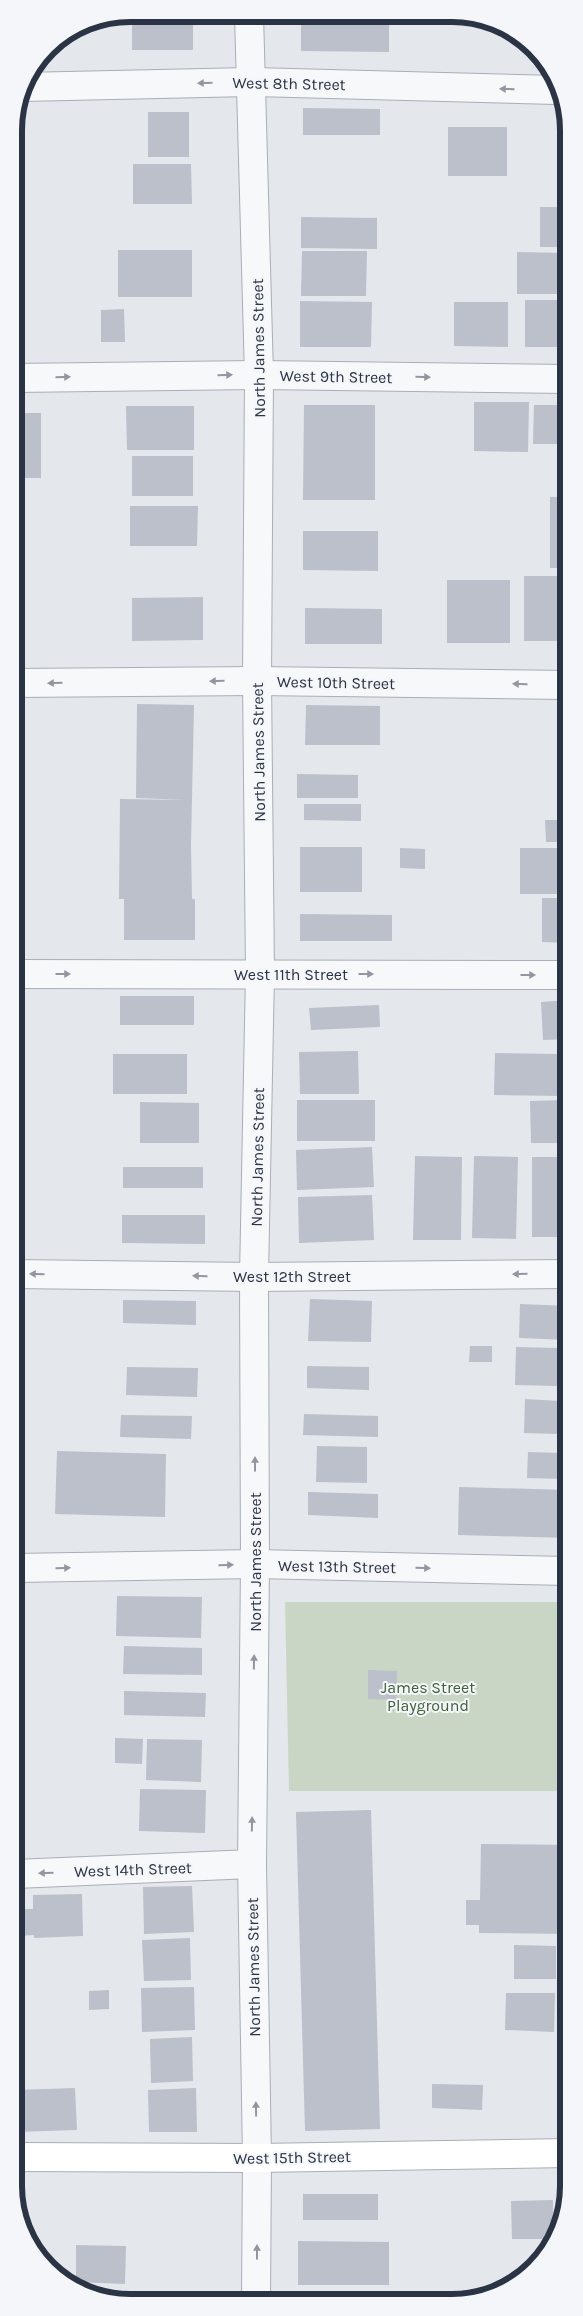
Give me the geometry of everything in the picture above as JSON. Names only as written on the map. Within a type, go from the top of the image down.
[{"type":"main road","name":"West 15th Street","points":[[22,2157],[257,2158],[560,2153]]},
{"type":"street","name":"North James Street","points":[[249,23],[259,375],[257,681],[260,974],[254,1277],[255,1564],[252,1864],[257,2158],[256,2294]]},
{"type":"street","name":"West 8th Street","points":[[32,87],[250,82],[552,90]]},
{"type":"street","name":"West 9th Street","points":[[23,378],[259,375],[560,379]]},
{"type":"street","name":"West 10th Street","points":[[23,683],[257,681],[560,685]]},
{"type":"street","name":"West 11th Street","points":[[23,974],[560,975]]},
{"type":"street","name":"West 12th Street","points":[[22,1274],[254,1277],[560,1274]]},
{"type":"street","name":"West 13th Street","points":[[22,1568],[255,1564],[560,1571]]},
{"type":"street","name":"West 14th Street","points":[[22,1874],[252,1864]]},
{"type":"green space","name":"James Street Playground","points":[[285,1602],[560,1602],[560,1791],[289,1791]]},
{"type":"building","points":[[301,22],[389,22],[389,52],[301,51]]},
{"type":"building","points":[[132,23],[193,23],[193,50],[132,50]]},
{"type":"building","points":[[303,108],[380,109],[380,135],[303,135]]},
{"type":"building","points":[[148,112],[189,112],[189,157],[148,157]]},
{"type":"building","points":[[448,127],[507,127],[507,176],[448,176]]},
{"type":"building","points":[[133,164],[191,164],[192,204],[133,204]]},
{"type":"building","points":[[540,207],[560,207],[560,247],[540,247]]},
{"type":"building","points":[[301,217],[377,218],[377,249],[301,248]]},
{"type":"building","points":[[118,250],[192,250],[192,297],[118,297]]},
{"type":"building","points":[[302,251],[367,251],[366,296],[301,296]]},
{"type":"building","points":[[517,252],[560,253],[560,294],[517,294]]},
{"type":"building","points":[[525,300],[560,300],[560,347],[525,347]]},
{"type":"building","points":[[300,301],[372,302],[371,347],[300,347]]},
{"type":"building","points":[[454,302],[508,302],[508,347],[454,346]]},
{"type":"building","points":[[124,309],[125,342],[101,342],[101,310]]},
{"type":"building","points":[[474,402],[529,402],[528,452],[474,451]]},
{"type":"building","points":[[304,405],[375,405],[375,500],[303,500]]},
{"type":"building","points":[[534,405],[560,405],[560,444],[533,444]]},
{"type":"building","points":[[126,406],[194,406],[194,450],[127,450]]},
{"type":"building","points":[[23,413],[41,413],[41,478],[23,478]]},
{"type":"building","points":[[132,456],[193,456],[193,496],[132,496]]},
{"type":"building","points":[[550,497],[560,497],[560,568],[550,568]]},
{"type":"building","points":[[130,506],[198,506],[197,546],[130,546]]},
{"type":"building","points":[[303,531],[378,531],[378,571],[303,570]]},
{"type":"building","points":[[524,576],[560,576],[560,641],[524,641]]},
{"type":"building","points":[[447,580],[510,580],[510,643],[447,643]]},
{"type":"building","points":[[203,597],[203,640],[132,641],[132,598]]},
{"type":"building","points":[[305,608],[382,609],[382,644],[305,644]]},
{"type":"building","points":[[137,704],[194,705],[191,845],[192,899],[195,899],[195,940],[124,940],[124,899],[119,899],[120,799],[187,800],[136,798]]},
{"type":"building","points":[[306,705],[380,706],[380,745],[305,745]]},
{"type":"building","points":[[297,774],[358,775],[358,798],[297,798]]},
{"type":"building","points":[[304,804],[361,804],[361,821],[304,820]]},
{"type":"building","points":[[545,820],[560,820],[560,842],[546,842]]},
{"type":"building","points":[[300,847],[362,847],[362,892],[300,892]]},
{"type":"building","points":[[400,848],[425,849],[425,869],[400,868]]},
{"type":"building","points":[[520,848],[560,848],[560,894],[520,894]]},
{"type":"building","points":[[542,898],[560,898],[560,943],[542,942]]},
{"type":"building","points":[[300,914],[392,915],[392,941],[300,941]]},
{"type":"building","points":[[120,996],[194,996],[194,1025],[120,1025]]},
{"type":"building","points":[[560,1001],[560,1039],[543,1040],[541,1002]]},
{"type":"building","points":[[379,1005],[380,1027],[311,1030],[309,1008]]},
{"type":"building","points":[[358,1051],[359,1094],[300,1094],[299,1052]]},
{"type":"building","points":[[495,1053],[560,1054],[560,1096],[494,1095]]},
{"type":"building","points":[[113,1054],[187,1054],[187,1094],[113,1094]]},
{"type":"building","points":[[297,1100],[375,1100],[375,1141],[297,1141]]},
{"type":"building","points":[[560,1100],[560,1143],[531,1143],[530,1101]]},
{"type":"building","points":[[140,1102],[199,1103],[199,1143],[140,1143]]},
{"type":"building","points":[[372,1147],[374,1187],[297,1190],[296,1150]]},
{"type":"building","points":[[415,1156],[462,1157],[461,1240],[413,1240]]},
{"type":"building","points":[[474,1156],[518,1157],[516,1239],[472,1238]]},
{"type":"building","points":[[532,1157],[560,1157],[560,1237],[532,1237]]},
{"type":"building","points":[[123,1167],[203,1167],[203,1188],[123,1188]]},
{"type":"building","points":[[372,1195],[374,1240],[299,1243],[298,1197]]},
{"type":"building","points":[[122,1215],[205,1215],[205,1244],[122,1243]]},
{"type":"building","points":[[310,1299],[372,1301],[371,1342],[308,1341]]},
{"type":"building","points":[[123,1300],[196,1301],[196,1325],[123,1323]]},
{"type":"building","points":[[520,1304],[560,1306],[560,1340],[519,1338]]},
{"type":"building","points":[[470,1346],[492,1346],[492,1362],[469,1362]]},
{"type":"building","points":[[516,1347],[558,1348],[557,1386],[515,1385]]},
{"type":"building","points":[[307,1366],[369,1367],[369,1390],[307,1388]]},
{"type":"building","points":[[127,1367],[198,1368],[197,1397],[126,1395]]},
{"type":"building","points":[[525,1399],[560,1401],[559,1434],[524,1433]]},
{"type":"building","points":[[304,1414],[378,1416],[378,1437],[303,1435]]},
{"type":"building","points":[[121,1415],[192,1416],[191,1439],[120,1437]]},
{"type":"building","points":[[317,1446],[367,1447],[367,1483],[316,1482]]},
{"type":"building","points":[[57,1451],[166,1454],[165,1517],[55,1514]]},
{"type":"building","points":[[528,1452],[560,1453],[560,1479],[527,1478]]},
{"type":"building","points":[[459,1487],[560,1490],[560,1538],[458,1535]]},
{"type":"building","points":[[308,1492],[378,1494],[378,1518],[308,1515]]},
{"type":"building","points":[[117,1596],[202,1597],[201,1638],[116,1636]]},
{"type":"building","points":[[124,1646],[202,1648],[202,1675],[123,1674]]},
{"type":"building","points":[[368,1670],[397,1671],[396,1700],[368,1699]]},
{"type":"building","points":[[124,1691],[206,1693],[205,1717],[124,1715]]},
{"type":"building","points":[[115,1738],[143,1739],[142,1764],[115,1763]]},
{"type":"building","points":[[147,1739],[202,1740],[201,1782],[146,1780]]},
{"type":"building","points":[[140,1789],[206,1790],[205,1833],[139,1831]]},
{"type":"building","points":[[371,1810],[380,2129],[305,2131],[296,1812]]},
{"type":"building","points":[[481,1844],[560,1845],[560,1934],[479,1933],[479,1925],[466,1925],[466,1900],[480,1900]]},
{"type":"building","points":[[192,1886],[194,1932],[144,1934],[143,1887]]},
{"type":"building","points":[[82,1894],[83,1936],[34,1938],[34,1935],[22,1936],[22,1909],[33,1909],[33,1895]]},
{"type":"building","points":[[190,1938],[191,1980],[144,1981],[142,1940]]},
{"type":"building","points":[[514,1945],[556,1946],[556,1979],[514,1979]]},
{"type":"building","points":[[194,1987],[195,2030],[142,2032],[141,1988]]},
{"type":"building","points":[[109,1990],[109,2009],[89,2010],[89,1991]]},
{"type":"building","points":[[506,1993],[555,1993],[554,2032],[505,2030]]},
{"type":"building","points":[[192,2037],[193,2081],[151,2083],[150,2039]]},
{"type":"building","points":[[432,2084],[483,2085],[482,2110],[432,2108]]},
{"type":"building","points":[[75,2088],[77,2130],[22,2132],[22,2090]]},
{"type":"building","points":[[196,2088],[197,2132],[149,2132],[148,2090]]},
{"type":"building","points":[[303,2194],[378,2194],[378,2220],[303,2220]]},
{"type":"building","points":[[553,2200],[553,2225],[546,2239],[512,2239],[511,2201]]},
{"type":"building","points":[[298,2241],[389,2242],[389,2285],[298,2285]]},
{"type":"building","points":[[76,2245],[126,2246],[125,2284],[83,2282],[76,2279]]}]
